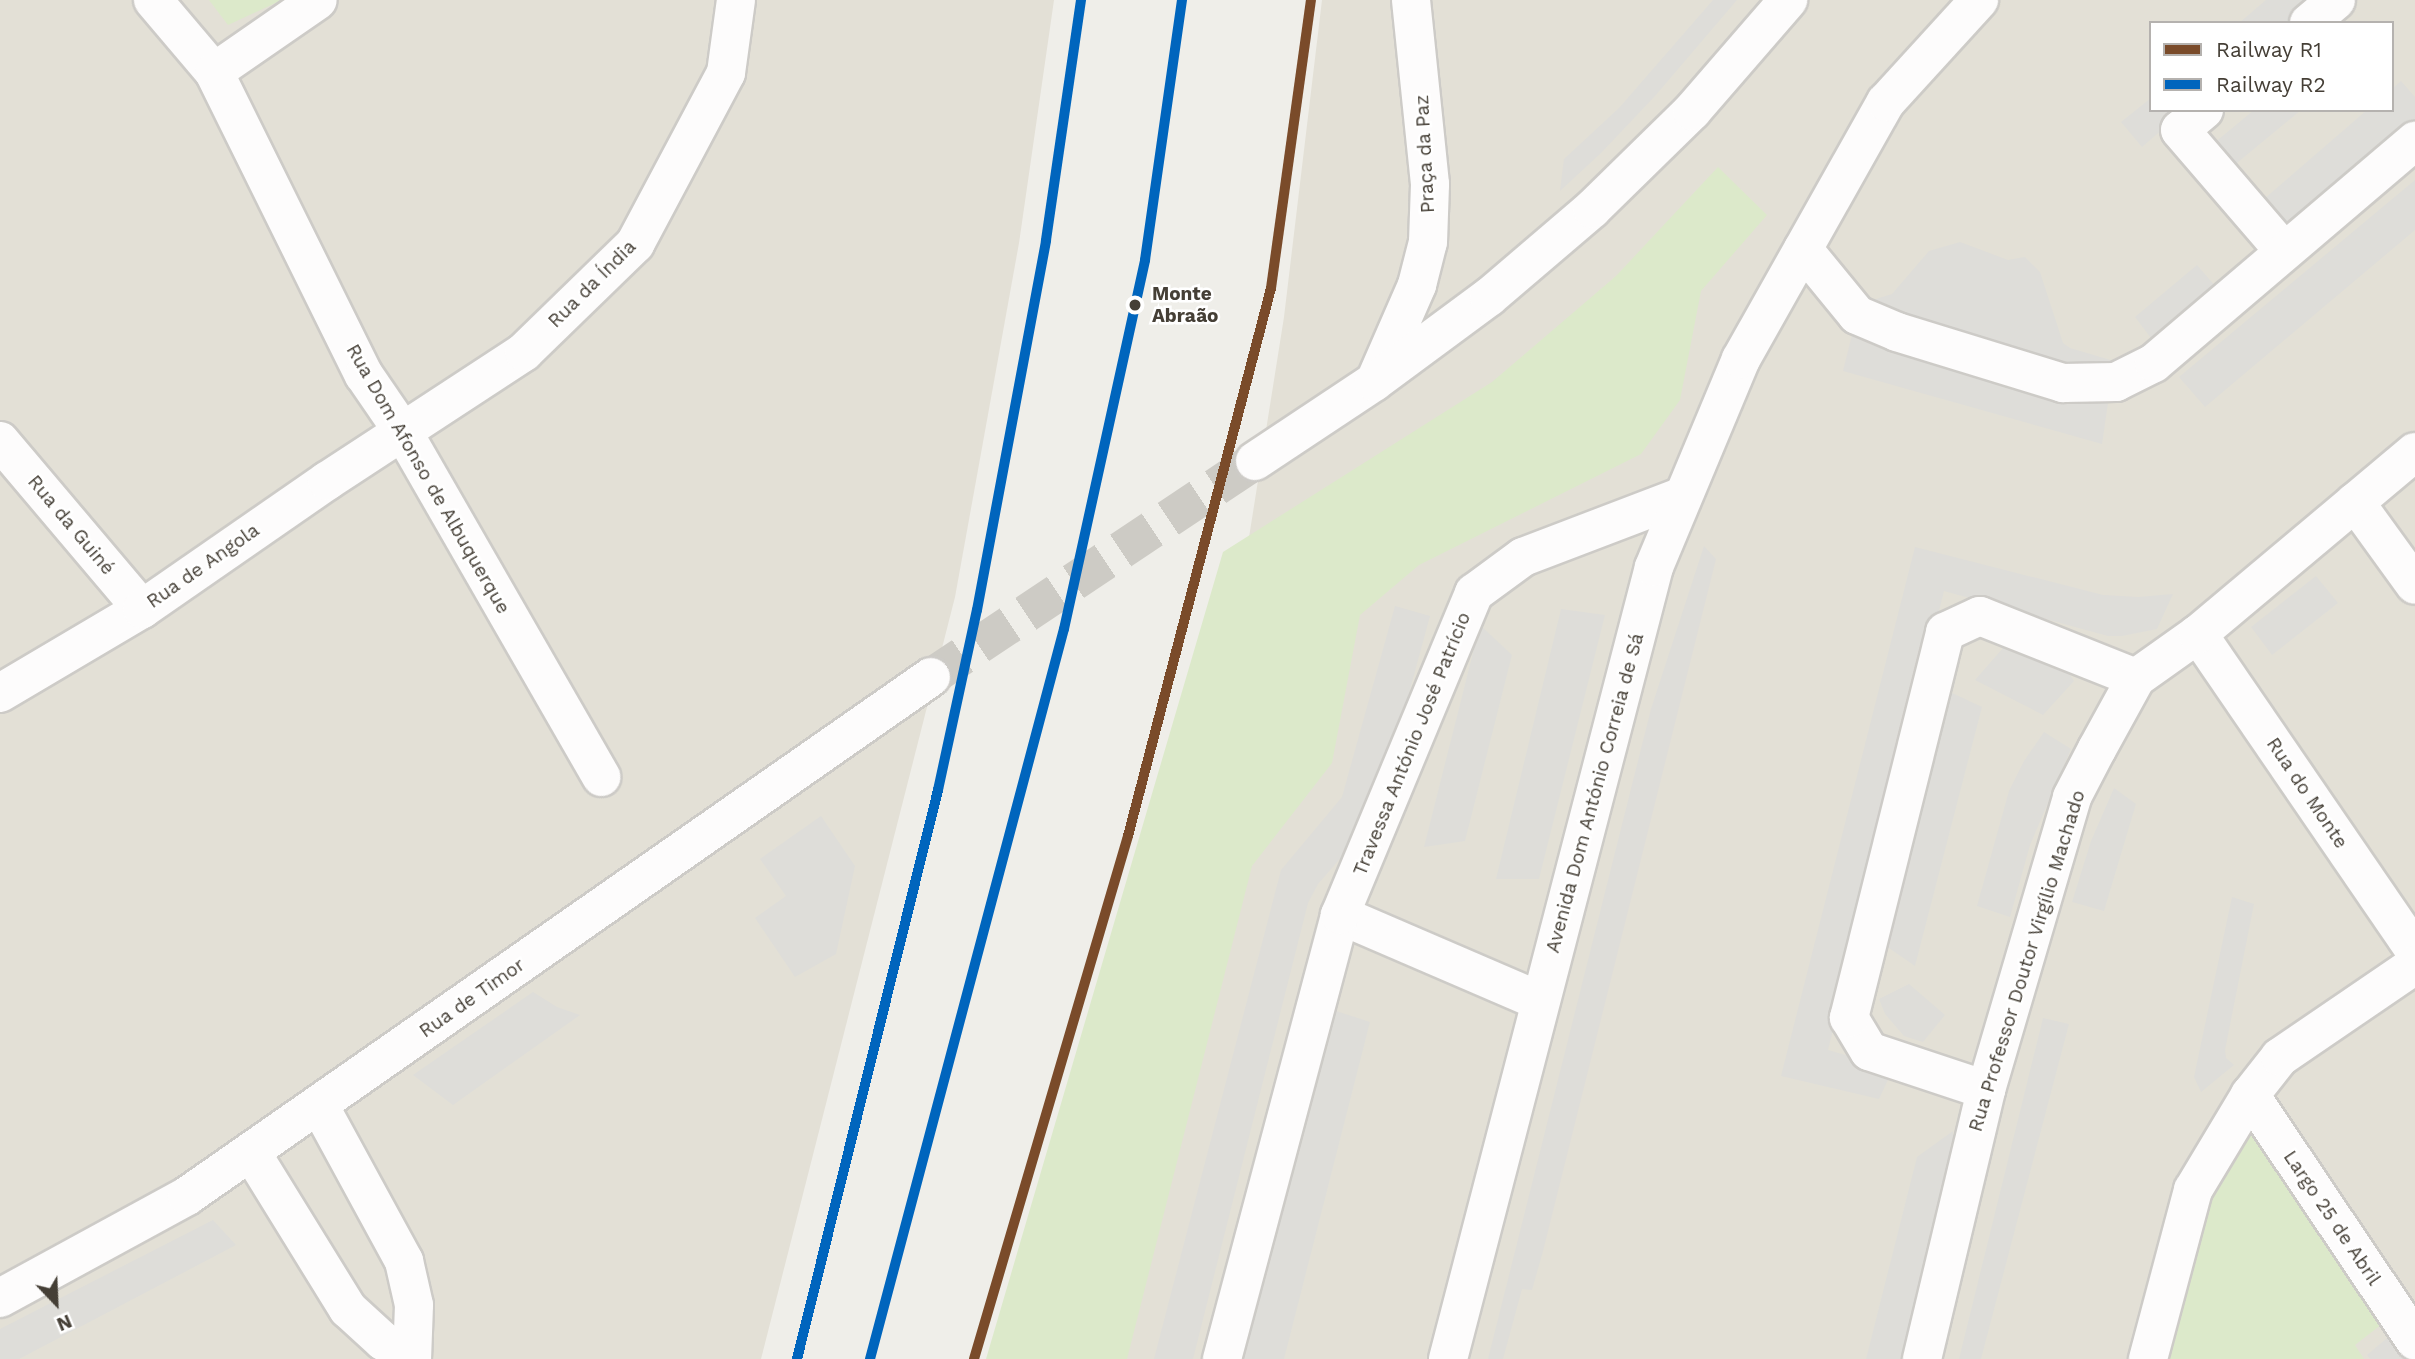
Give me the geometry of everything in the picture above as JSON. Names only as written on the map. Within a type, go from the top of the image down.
[{"type":"street","name":"Rua Dom Afonso de Albuquerque","points":[[153,0],[214,72],[364,375],[403,432],[601,777]]},
{"type":"street","points":[[214,72],[318,0]]},
{"type":"street","name":"Rua da Índia","points":[[403,432],[524,352],[635,244],[726,73],[736,0]]},
{"type":"street","name":"Praça da Paz","points":[[1374,382],[1417,285],[1428,242],[1430,184],[1419,51],[1411,0]]},
{"type":"street","points":[[1255,461],[1374,382],[1489,297],[1592,209],[1692,111],[1788,0]]},
{"type":"street","name":"Avenida Dom António Correia de Sá","points":[[1448,1359],[1654,567],[1741,359],[1886,102],[1979,0]]},
{"type":"street","points":[[2311,21],[2336,0]]},
{"type":"street","points":[[2202,112],[2180,130],[2284,251]]},
{"type":"street","points":[[1803,249],[1857,314],[1897,332],[2063,383],[2116,382],[2154,363],[2415,141]]},
{"type":"street","name":"Rua de Angola","points":[[0,693],[142,609],[403,432]]},
{"type":"street","name":"Rua da Guiné","points":[[0,441],[142,609]]},
{"type":"street","name":"Rua Professor Doutor Virgílio Machado","points":[[1922,1359],[1986,1090],[2072,797],[2136,678],[2199,635],[2415,452]]},
{"type":"street","name":"Travessa António José Patrício","points":[[1222,1359],[1340,915],[1474,593],[1523,556],[1683,496]]},
{"type":"street","points":[[2355,502],[2415,585]]},
{"type":"street","points":[[1986,1090],[1869,1051],[1849,1018],[1945,632],[1980,616],[2136,678]]},
{"type":"street","name":"Rua do Monte","points":[[2199,635],[2415,951]]},
{"type":"street","name":"Rua de Timor","points":[[0,1298],[187,1196],[930,677]]},
{"type":"street","points":[[1340,915],[1540,1001]]},
{"type":"street","points":[[2148,1359],[2193,1190],[2250,1096],[2280,1057],[2415,965]]},
{"type":"street","name":"Largo 25 de Abril","points":[[2250,1096],[2415,1340]]},
{"type":"street","points":[[251,1152],[348,1309],[383,1341],[411,1358],[414,1305],[404,1261],[319,1105]]},
{"type":"shaded area","points":[[0,0],[1054,0],[1019,243],[955,597],[761,1359],[0,1359]]},
{"type":"shaded area","points":[[1322,0],[2415,0],[2415,1359],[1056,1359],[1186,934],[1284,317]]},
{"type":"shaded area","points":[[1713,0],[1737,0],[1655,96],[1601,153],[1560,191],[1564,159],[1619,108]]},
{"type":"shaded area","points":[[2266,0],[2316,0],[2291,21],[2241,21]]},
{"type":"shaded area","points":[[2401,81],[2415,97],[2415,122],[2281,235],[2256,206],[2365,112],[2394,112],[2394,87]]},
{"type":"shaded area","points":[[2149,100],[2149,112],[2183,112],[2142,147],[2121,122]]},
{"type":"shaded area","points":[[2252,112],[2299,112],[2226,172],[2207,149]]},
{"type":"shaded area","points":[[2415,180],[2415,230],[2205,407],[2179,377]]},
{"type":"shaded area","points":[[1960,242],[2008,260],[2025,257],[2040,272],[2063,343],[2070,348],[2114,361],[2073,368],[1926,333],[1873,300],[1892,294],[1929,251]]},
{"type":"shaded area","points":[[2197,265],[2216,287],[2154,342],[2135,317]]},
{"type":"shaded area","points":[[1853,331],[2081,399],[2108,403],[2102,444],[1843,371]]},
{"type":"shaded area","points":[[1704,546],[1716,559],[1542,1255],[1532,1290],[1522,1289],[1503,1359],[1488,1359],[1651,709]]},
{"type":"shaded area","points":[[1915,547],[2103,595],[2138,597],[2173,594],[2157,629],[2108,636],[1944,591],[1828,1050],[1893,1069],[1879,1099],[1781,1076]]},
{"type":"shaded area","points":[[2316,576],[2338,603],[2272,655],[2251,627]]},
{"type":"shaded area","points":[[1395,606],[1430,616],[1378,807],[1359,837],[1318,884],[1308,903],[1193,1359],[1154,1359],[1281,870],[1342,797]]},
{"type":"shaded area","points":[[1561,609],[1605,615],[1539,879],[1496,879]]},
{"type":"shaded area","points":[[1480,625],[1512,655],[1465,841],[1424,847]]},
{"type":"shaded area","points":[[2003,648],[2034,649],[2064,666],[2074,681],[2043,715],[1975,680]]},
{"type":"shaded area","points":[[1950,692],[1982,707],[1915,966],[1886,946]]},
{"type":"shaded area","points":[[2044,732],[2071,749],[2030,845],[2010,917],[1977,906],[2009,791],[2024,761]]},
{"type":"shaded area","points":[[2114,788],[2136,804],[2104,911],[2072,902],[2091,841]]},
{"type":"shaded area","points":[[821,816],[855,866],[836,954],[795,977],[755,918],[786,896],[760,859]]},
{"type":"shaded area","points":[[2232,897],[2254,904],[2225,1050],[2226,1058],[2234,1065],[2201,1092],[2194,1077]]},
{"type":"shaded area","points":[[1909,984],[1945,1015],[1923,1042],[1904,1036],[1885,1014],[1879,999]]},
{"type":"shaded area","points":[[533,992],[557,1007],[580,1015],[453,1105],[413,1075]]},
{"type":"shaded area","points":[[1330,1009],[1370,1022],[1284,1359],[1240,1359]]},
{"type":"shaded area","points":[[2043,1018],[2069,1024],[1981,1359],[1959,1359]]},
{"type":"shaded area","points":[[1953,1131],[1953,1148],[1902,1359],[1866,1359],[1917,1157]]},
{"type":"shaded area","points":[[213,1220],[236,1245],[19,1359],[0,1359],[0,1329]]},
{"type":"shaded area","points":[[2393,1333],[2410,1359],[2370,1359],[2367,1355]]},
{"type":"green space","points":[[209,0],[282,0],[228,25]]},
{"type":"green space","points":[[1718,167],[1767,215],[1701,291],[1680,400],[1641,454],[1419,565],[1360,615],[1332,763],[1252,866],[1127,1359],[986,1359],[1223,552],[1492,382],[1616,276]]},
{"type":"green space","points":[[2249,1130],[2382,1324],[2355,1345],[2364,1359],[2163,1359],[2204,1204]]},
{"type":"tunnel","points":[[931,677],[1255,461]]},
{"type":"rail line","name":"R2","points":[[797,1359],[938,790],[977,610],[1046,240],[1081,0]]},
{"type":"rail line","name":"R2","points":[[870,1359],[1064,629],[1145,260],[1182,0]]},
{"type":"rail line","name":"R1","points":[[974,1359],[1128,836],[1271,288],[1311,0]]},
{"type":"place","name":"Monte Abraão","points":[[1135,305]]}]
